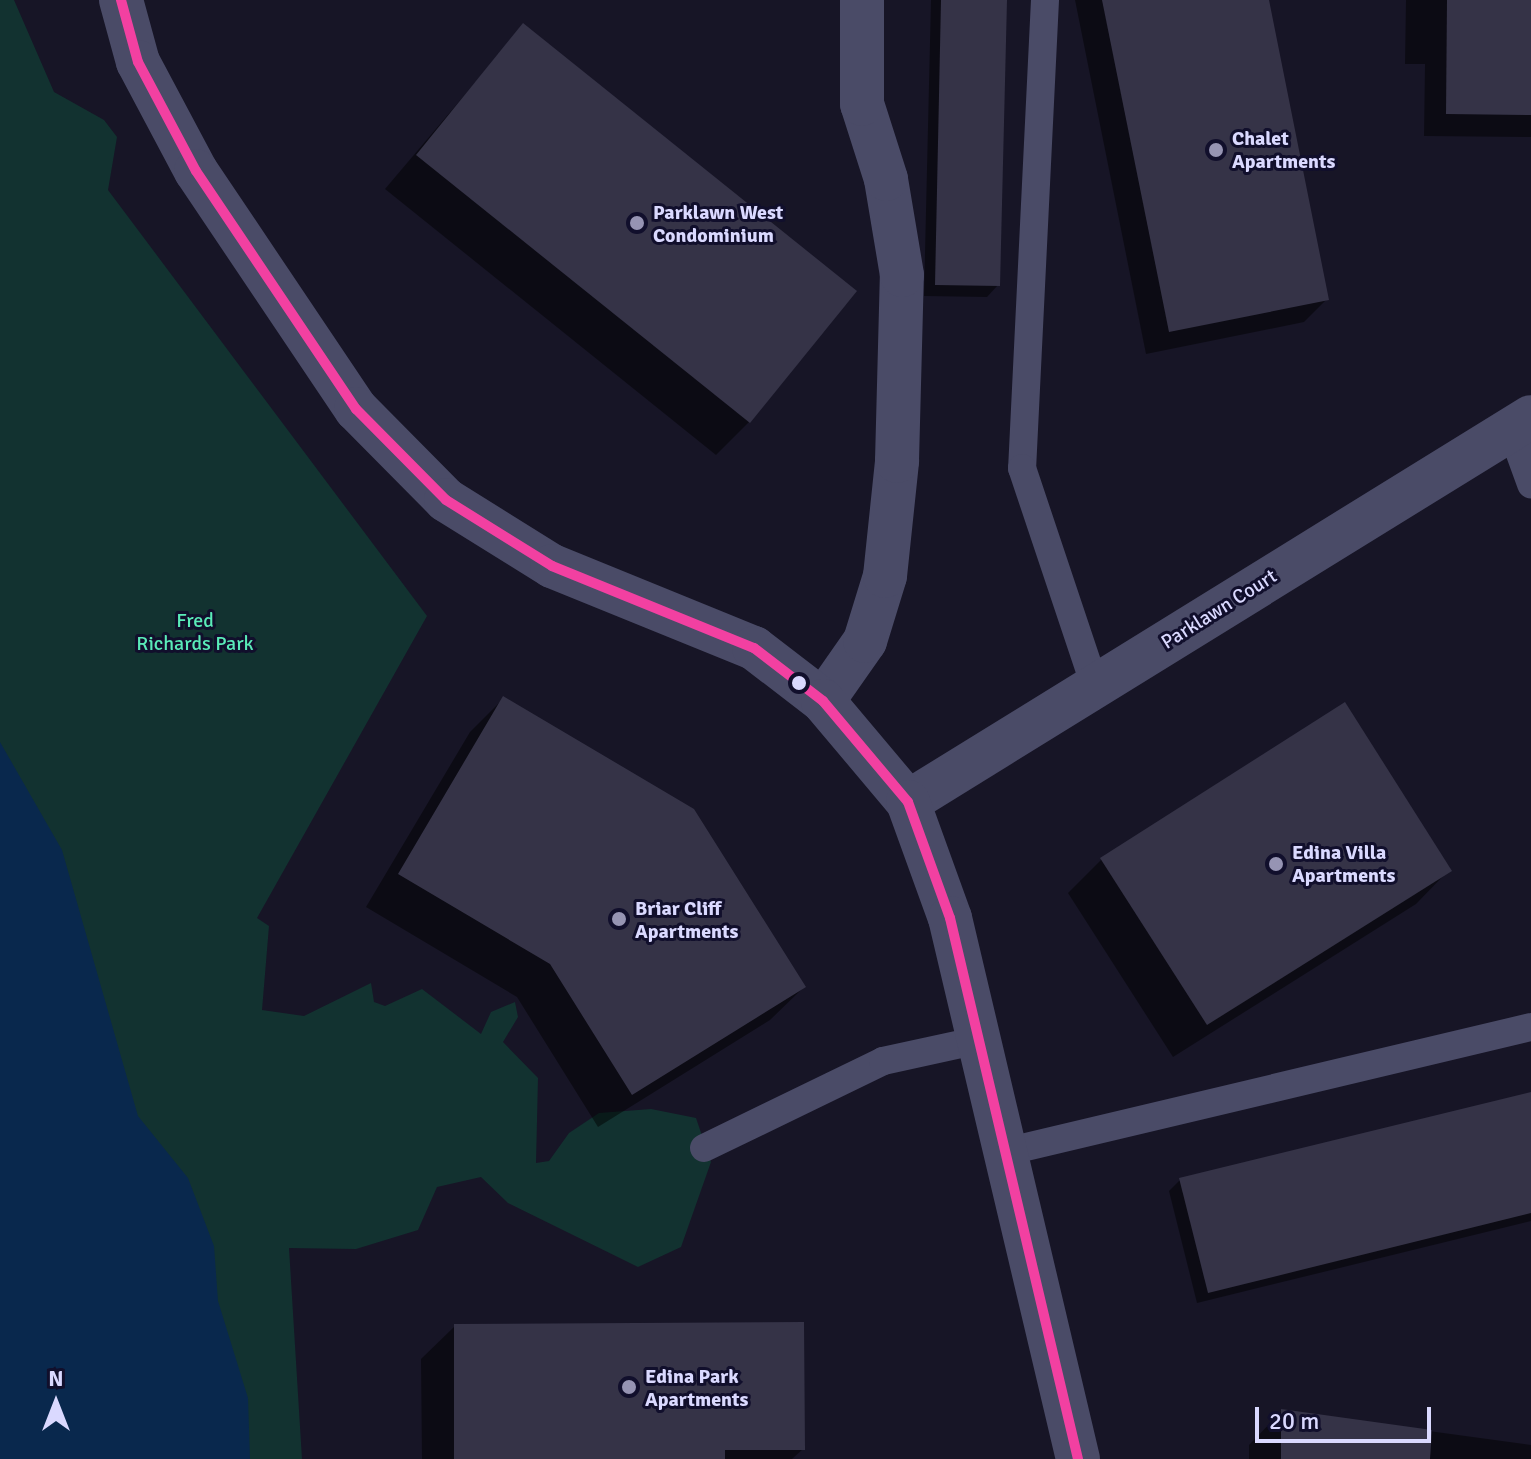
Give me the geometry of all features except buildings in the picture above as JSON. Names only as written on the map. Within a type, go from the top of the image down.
[{"type":"street","points":[[121,0],[138,62],[196,171],[367,421],[446,500],[552,566],[754,648],[823,701],[908,802],[950,918],[1078,1459]]},
{"type":"street","points":[[823,701],[865,641],[885,576],[897,461],[902,275],[886,179],[862,104],[862,0]]},
{"type":"street","name":"Parklawn Court","points":[[908,802],[1521,423]]},
{"type":"lane","points":[[1045,0],[1022,468],[1095,686]]},
{"type":"lane","points":[[1521,423],[1531,484]]},
{"type":"lane","points":[[1005,1152],[1531,1027]]},
{"type":"lane","points":[[704,1148],[883,1061],[979,1040]]},
{"type":"green space","name":"Fred Richards Park","points":[[0,0],[14,0],[54,92],[104,120],[117,137],[108,190],[427,616],[257,918],[269,926],[262,1010],[304,1016],[371,983],[374,1002],[385,1006],[422,989],[481,1034],[491,1012],[515,1002],[518,1017],[503,1042],[538,1078],[536,1163],[549,1161],[569,1133],[599,1113],[651,1109],[696,1118],[711,1162],[681,1247],[638,1267],[508,1203],[481,1177],[437,1187],[418,1230],[356,1249],[289,1248],[302,1459],[0,1459]]},
{"type":"water","points":[[0,742],[62,850],[138,1116],[188,1178],[214,1246],[218,1301],[248,1398],[250,1459],[0,1459]]},
{"type":"transit line","points":[[121,0],[138,62],[196,171],[356,409],[446,500],[552,566],[754,648],[823,701],[908,802],[950,918],[1078,1459]]},
{"type":"place","name":"Chalet Apartments","points":[[1216,150]]},
{"type":"place","name":"Parklawn West Condominium","points":[[637,223]]},
{"type":"place","name":"Edina Villa Apartments","points":[[1276,864]]},
{"type":"place","name":"Briar Cliff Apartments","points":[[619,919]]},
{"type":"place","name":"Edina Park Apartments","points":[[629,1387]]}]
